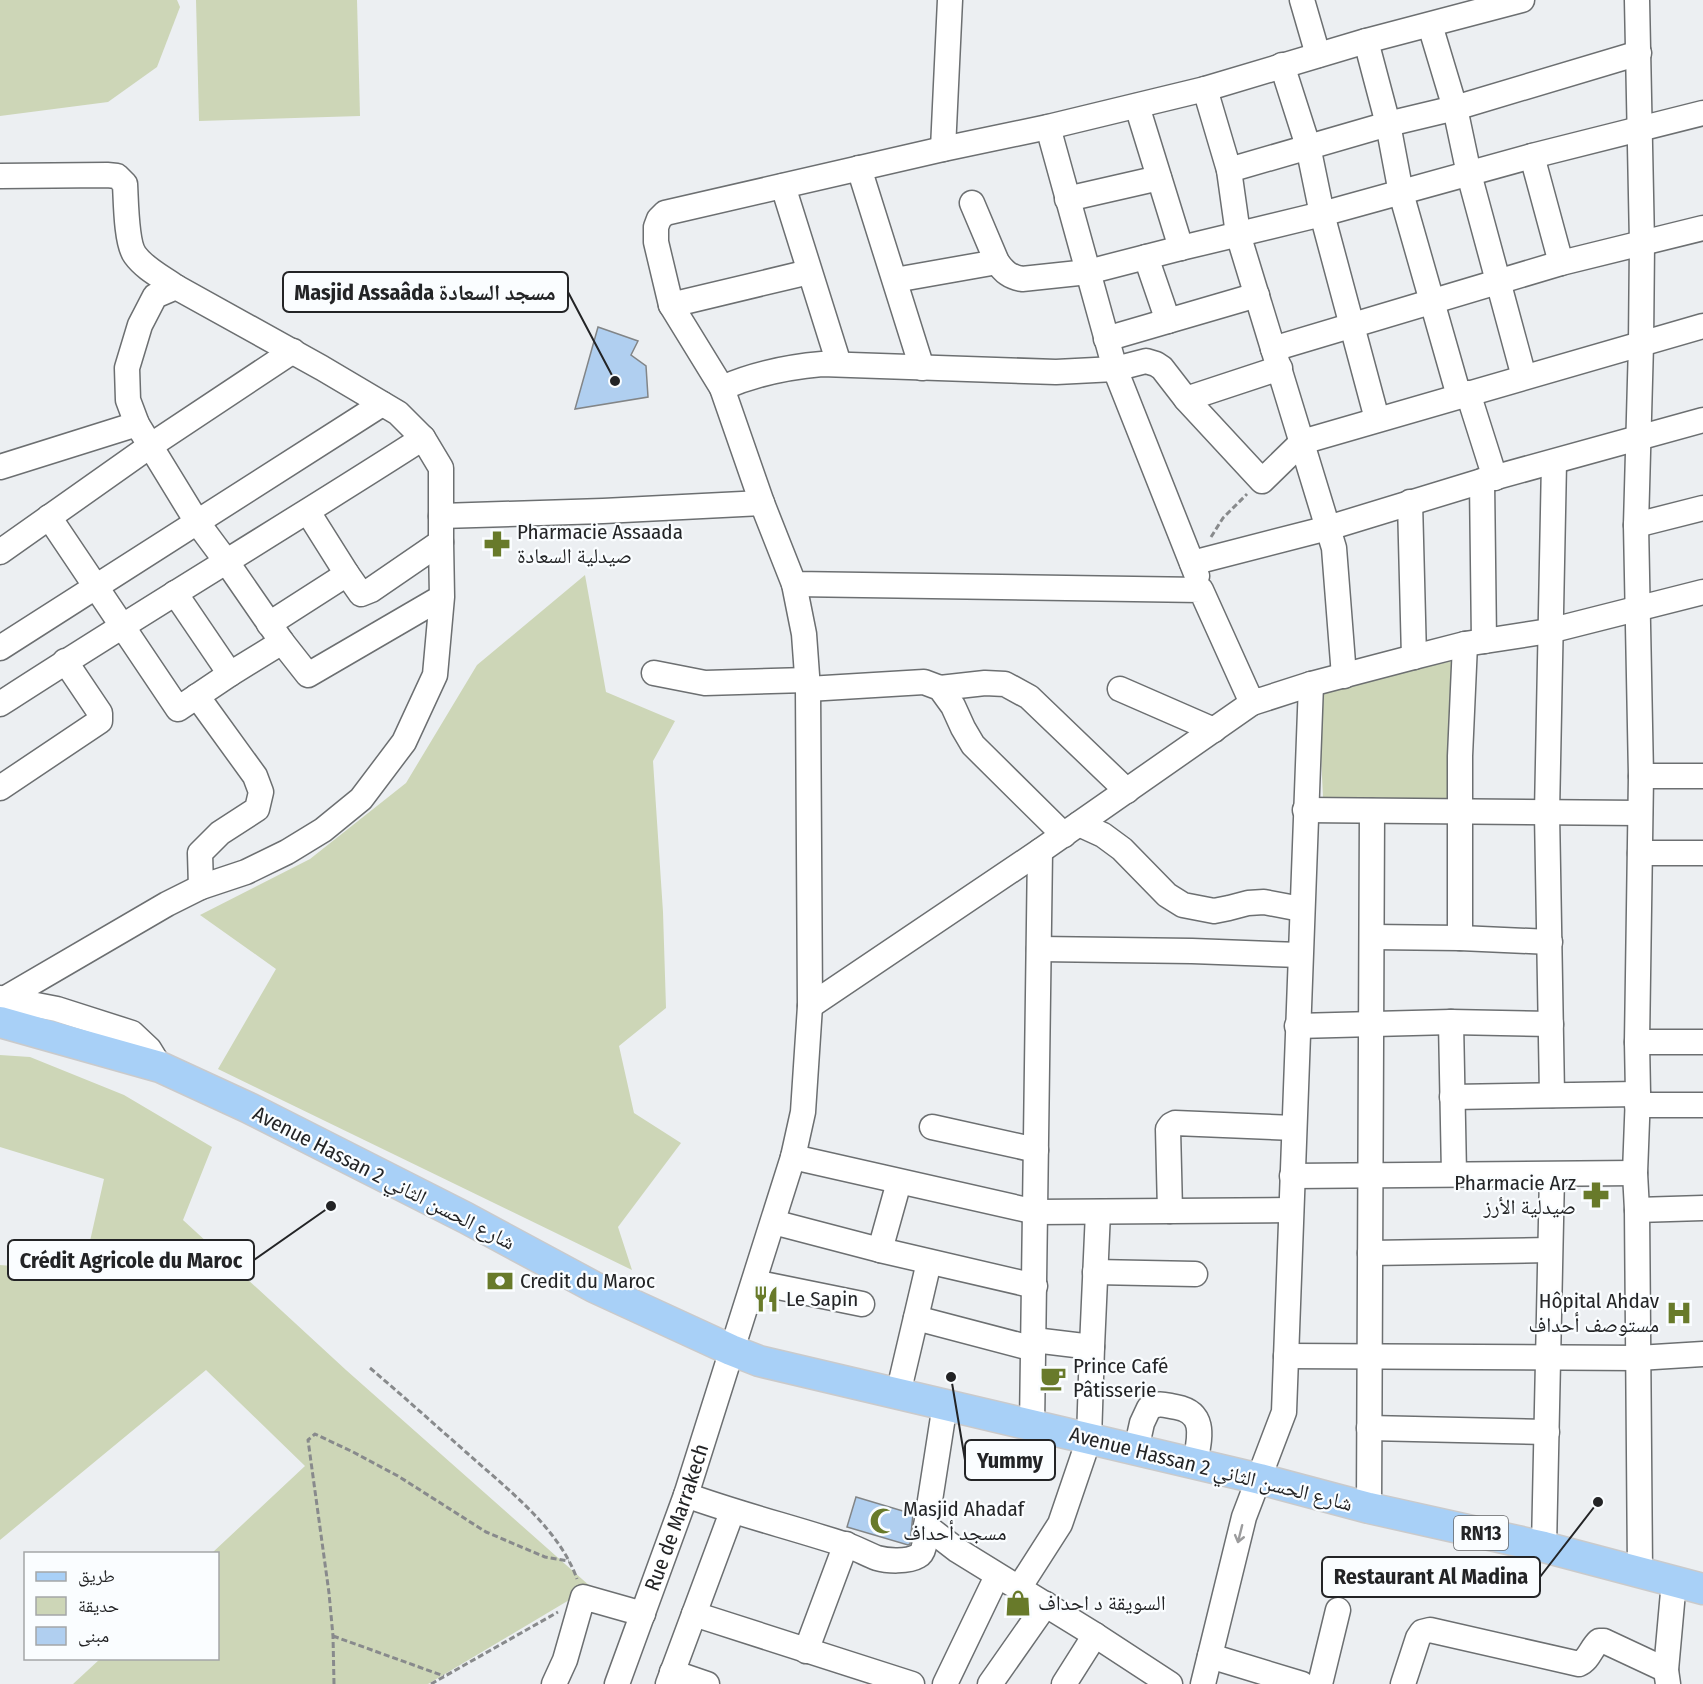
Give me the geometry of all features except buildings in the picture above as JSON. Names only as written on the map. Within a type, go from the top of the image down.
[{"type":"main road","name":"Avenue Hassan 2 شارع الحسن الثاني","points":[[1,1006],[160,1067],[249,1108],[466,1218],[594,1287],[731,1350],[759,1360],[1260,1479],[1369,1508],[1544,1547],[1703,1588]]},
{"type":"street","points":[[944,149],[950,0]]},
{"type":"street","points":[[1302,0],[1318,55]]},
{"type":"street","points":[[839,364],[783,186],[1048,127],[1205,89],[1365,41],[1522,0]]},
{"type":"street","points":[[1637,0],[1642,243],[1636,525],[1641,777],[1635,1173],[1640,1572]]},
{"type":"street","points":[[1430,25],[1455,108],[1469,174],[1524,377]]},
{"type":"street","points":[[1365,41],[1388,124],[1401,193],[1432,302],[1464,394],[1489,480],[1475,643],[1460,756],[1460,938]]},
{"type":"street","points":[[1229,170],[1388,124],[1455,108],[1639,53]]},
{"type":"street","points":[[1282,65],[1308,146],[1322,214],[1377,419]]},
{"type":"street","points":[[1205,89],[1229,170],[1238,234],[1334,548],[1344,676]]},
{"type":"street","points":[[1137,106],[1181,248]]},
{"type":"street","points":[[972,203],[997,262],[1013,277],[1022,279],[1088,272],[1322,214],[1532,156],[1703,113]]},
{"type":"street","points":[[1048,127],[1066,199],[1115,369],[1199,560],[1201,590],[1252,703]]},
{"type":"street","points":[[1532,156],[1561,263]]},
{"type":"street","points":[[859,168],[922,368]]},
{"type":"street","points":[[0,176],[117,176],[125,184],[129,242],[133,253],[146,266],[176,287],[293,351],[398,413],[423,438],[441,468],[442,597],[435,675],[404,742],[361,799],[323,830],[287,852],[246,872],[201,887],[136,921],[1,1006]]},
{"type":"street","points":[[1066,199],[1159,178]]},
{"type":"street","name":"Rue de Marrakech","points":[[617,1684],[686,1495],[793,1157],[803,1112],[810,1006],[808,685],[804,634],[794,584],[762,503],[722,388],[672,305],[656,242],[656,227],[659,219],[665,213],[783,186]]},
{"type":"street","points":[[1186,399],[1352,326],[1561,263],[1703,228]]},
{"type":"street","points":[[1146,257],[1168,321]]},
{"type":"street","points":[[895,280],[997,262]]},
{"type":"street","points":[[672,305],[809,272]]},
{"type":"street","points":[[176,287],[155,296],[140,325],[127,368],[128,400],[137,424],[197,522],[275,633],[308,675],[442,597]]},
{"type":"street","points":[[1106,339],[1257,295]]},
{"type":"street","points":[[722,388],[745,378],[792,367],[839,364],[1056,372],[1115,369],[1146,361],[1162,368],[1186,399],[1262,481],[1302,442],[1703,326]]},
{"type":"street","points":[[0,552],[150,446],[293,351]]},
{"type":"street","points":[[0,648],[381,404]]},
{"type":"street","points":[[1199,560],[1328,528],[1410,502],[1703,420]]},
{"type":"street","points":[[0,467],[137,424]]},
{"type":"street","points":[[0,704],[423,438]]},
{"type":"street","points":[[1552,1095],[1547,813],[1554,462]]},
{"type":"street","points":[[1410,502],[1414,657]]},
{"type":"street","points":[[441,516],[762,503]]},
{"type":"street","points":[[1636,525],[1703,508]]},
{"type":"street","points":[[308,512],[361,594],[441,542]]},
{"type":"street","points":[[49,517],[178,709],[230,674],[275,633],[347,574]]},
{"type":"street","points":[[794,584],[1201,590]]},
{"type":"street","points":[[810,1006],[1071,830],[1252,703],[1311,684],[1414,657],[1475,643],[1549,631],[1703,592]]},
{"type":"street","points":[[175,593],[230,674]]},
{"type":"street","points":[[0,788],[100,721],[100,713],[65,661]]},
{"type":"street","points":[[654,673],[705,683],[808,685],[924,682],[940,688],[985,683],[1005,684],[1029,697],[1127,791]]},
{"type":"street","points":[[1203,1684],[1244,1517],[1284,1412],[1311,684]]},
{"type":"street","points":[[940,688],[953,706],[963,729],[974,745],[1071,830],[1103,835],[1122,849],[1167,895],[1183,905],[1214,911],[1248,903],[1264,902],[1301,909]]},
{"type":"street","points":[[1120,688],[1214,730]]},
{"type":"street","points":[[196,696],[255,776],[261,792],[257,809],[220,833],[200,853],[201,887]]},
{"type":"street","points":[[1641,777],[1703,776]]},
{"type":"street","points":[[1305,810],[1640,813]]},
{"type":"street","points":[[1369,1508],[1372,811]]},
{"type":"street","points":[[1032,1426],[1040,851]]},
{"type":"street","points":[[1640,854],[1703,853]]},
{"type":"street","points":[[1372,937],[1550,942]]},
{"type":"street","points":[[1039,949],[1300,955]]},
{"type":"street","points":[[1297,1026],[1451,1022],[1551,1024]]},
{"type":"street","points":[[1451,1022],[1454,1174]]},
{"type":"street","points":[[1637,1042],[1703,1042]]},
{"type":"street","points":[[1452,1097],[1552,1095],[1703,1105]]},
{"type":"street","points":[[1170,1211],[1168,1129],[1171,1125],[1175,1123],[1294,1128]]},
{"type":"street","points":[[932,1127],[1036,1150]]},
{"type":"street","points":[[793,1157],[1036,1212],[1291,1210]]},
{"type":"street","points":[[1292,1176],[1635,1173]]},
{"type":"street","points":[[1544,1547],[1552,1175]]},
{"type":"street","points":[[880,1250],[899,1182]]},
{"type":"street","points":[[1637,1210],[1703,1208]]},
{"type":"street","points":[[1019,1588],[1060,1524],[1089,1439],[1098,1212]]},
{"type":"street","points":[[773,1222],[929,1262],[1035,1286]]},
{"type":"street","points":[[1370,1253],[1550,1250]]},
{"type":"street","points":[[898,1394],[929,1262]]},
{"type":"street","points":[[1095,1272],[1195,1275]]},
{"type":"street","points":[[754,1282],[862,1304]]},
{"type":"street","points":[[916,1318],[1034,1345],[1092,1347]]},
{"type":"street","points":[[1286,1356],[1638,1358],[1703,1354]]},
{"type":"street","points":[[686,1495],[732,1512],[846,1544],[878,1558],[903,1560],[915,1558],[921,1553],[945,1404]]},
{"type":"street","points":[[1136,1450],[1142,1423],[1149,1408],[1158,1404],[1188,1409],[1196,1419],[1200,1430],[1195,1464]]},
{"type":"street","points":[[1369,1428],[1547,1432]]},
{"type":"street","points":[[707,1684],[670,1678],[732,1512]]},
{"type":"street","points":[[926,1526],[997,1576],[1095,1635],[1139,1676],[1170,1684]]},
{"type":"street","points":[[806,1651],[846,1544]]},
{"type":"street","points":[[945,1684],[997,1576]]},
{"type":"street","points":[[1403,1684],[1418,1638],[1422,1632],[1430,1630],[1579,1664],[1585,1662],[1594,1645],[1599,1641],[1604,1641],[1667,1677],[1674,1581]]},
{"type":"street","points":[[554,1684],[564,1660],[583,1597],[643,1614]]},
{"type":"street","points":[[990,1684],[1046,1604]]},
{"type":"street","points":[[1320,1684],[1338,1610]]},
{"type":"street","points":[[694,1614],[912,1684]]},
{"type":"street","points":[[1064,1684],[1095,1635]]},
{"type":"street","points":[[1210,1656],[1277,1680],[1302,1684]]},
{"type":"path","points":[[1199,560],[1223,518],[1262,481]]},
{"type":"path","points":[[370,1368],[531,1510],[569,1561],[583,1597],[431,1684]]},
{"type":"path","points":[[334,1684],[329,1593],[308,1440],[315,1434],[398,1476],[486,1532],[545,1557],[569,1561]]},
{"type":"path","points":[[333,1636],[445,1676]]},
{"type":"green space","points":[[0,0],[177,0],[180,7],[157,67],[108,102],[0,116]]},
{"type":"green space","points":[[196,0],[357,0],[360,116],[199,121]]},
{"type":"green space","points":[[585,575],[606,692],[675,721],[653,761],[663,912],[666,1008],[619,1046],[634,1113],[681,1143],[618,1227],[632,1270],[218,1069],[276,969],[200,915],[310,859],[406,783],[477,665]]},
{"type":"green space","points":[[1452,661],[1449,799],[1323,797],[1318,692]]},
{"type":"green space","points":[[0,1055],[30,1057],[124,1095],[212,1147],[183,1220],[346,1370],[591,1587],[428,1684],[73,1684],[99,1660],[219,1660],[219,1552],[213,1552],[305,1466],[206,1370],[0,1540],[0,1265],[83,1272],[104,1179],[0,1147]]},
{"type":"place","name":"Masjid Assaâda مسجد السعادة","points":[[615,381]]},
{"type":"place","name":"Pharmacie Assaada صيدلية السعادة","points":[[497,544]]},
{"type":"place","name":"Pharmacie Arz صيدلية الأرز","points":[[1596,1195]]},
{"type":"place","name":"Crédit Agricole du Maroc","points":[[331,1206]]},
{"type":"place","name":"Credit du Maroc","points":[[500,1281]]},
{"type":"place","name":"Le Sapin","points":[[766,1299]]},
{"type":"place","name":"Hôpital Ahdav مستوصف أحداف","points":[[1679,1313]]},
{"type":"place","name":"Yummy","points":[[951,1377]]},
{"type":"place","name":"Prince Café Pâtisserie","points":[[1053,1378]]},
{"type":"place","name":"Restaurant Al Madina","points":[[1598,1502]]},
{"type":"place","name":"Masjid Ahadaf مسجد أحداف","points":[[883,1521]]},
{"type":"place","name":"السويقة د احداف","points":[[1018,1603]]}]
